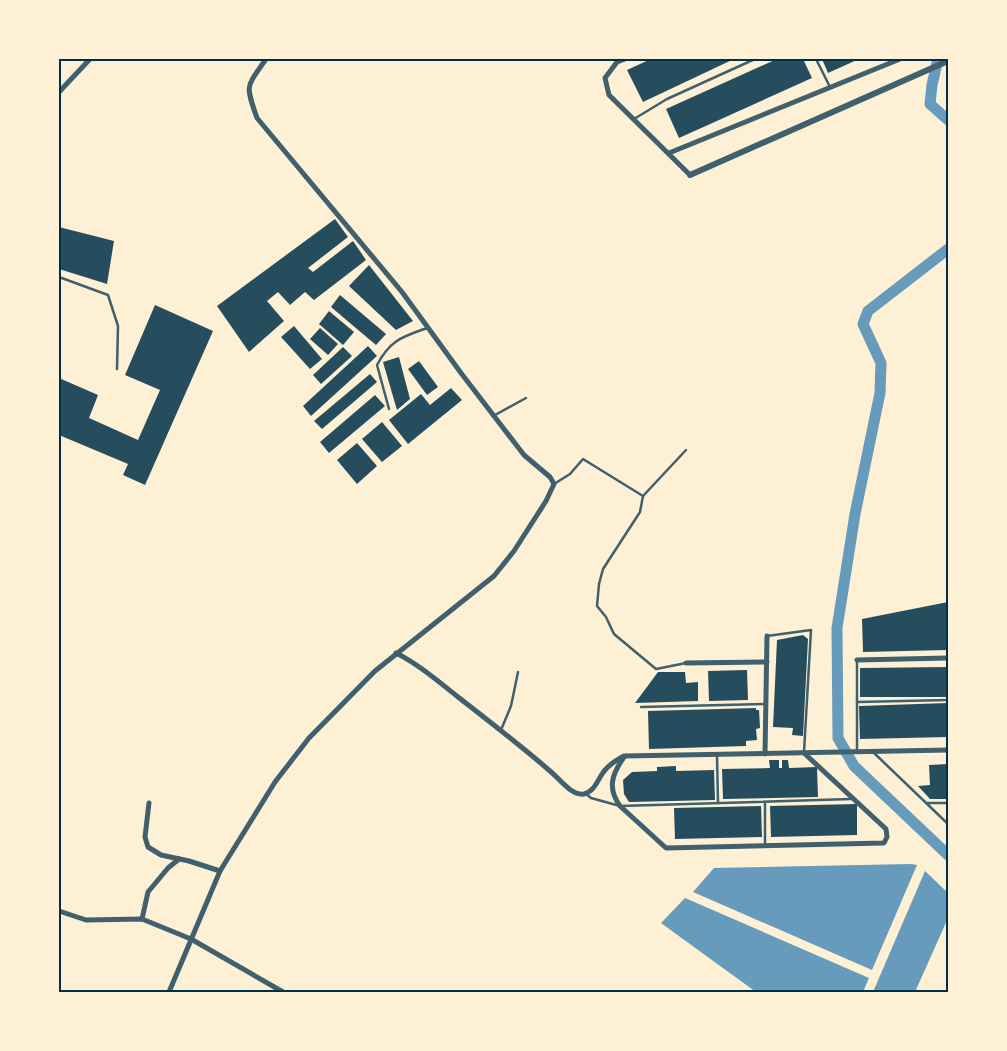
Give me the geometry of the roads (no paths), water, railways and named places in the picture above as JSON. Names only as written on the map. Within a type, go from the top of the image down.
[{"type":"street","points":[[59,92],[90,59]]},
{"type":"street","points":[[169,992],[220,871],[275,782],[309,738],[375,671],[494,576],[514,551],[546,501],[554,484],[550,477],[524,455],[402,292],[257,118],[248,94],[249,84],[266,59]]},
{"type":"street","points":[[625,59],[617,62],[604,78],[609,95],[690,175],[948,61]]},
{"type":"street","points":[[669,153],[900,59]]},
{"type":"street","points":[[765,754],[767,636]]},
{"type":"street","points":[[396,654],[418,666],[501,730],[573,792],[585,794],[595,785],[604,770],[612,762],[624,756],[948,750]]},
{"type":"street","points":[[856,660],[948,658]]},
{"type":"street","points":[[686,664],[767,662]]},
{"type":"street","points":[[624,756],[613,778],[612,791],[615,799],[620,806],[666,848],[884,843],[887,837],[886,829],[804,753]]},
{"type":"street","points":[[149,803],[145,837],[148,847],[161,855],[220,871]]},
{"type":"street","points":[[142,920],[148,892],[168,868],[179,859]]},
{"type":"street","points":[[59,910],[86,920],[142,920],[192,939],[283,992]]},
{"type":"lane","points":[[634,119],[667,99],[755,59]]},
{"type":"lane","points":[[816,59],[830,87]]},
{"type":"lane","points":[[59,277],[108,295],[118,326],[118,369]]},
{"type":"lane","points":[[389,409],[377,365],[384,353],[400,337],[429,328]]},
{"type":"lane","points":[[494,416],[526,398]]},
{"type":"lane","points":[[686,450],[643,496],[640,512],[603,569],[599,584],[598,606],[614,634],[656,669],[686,664]]},
{"type":"lane","points":[[554,484],[570,474],[583,459],[643,496]]},
{"type":"lane","points":[[767,636],[811,630],[804,753]]},
{"type":"lane","points":[[856,660],[857,752]]},
{"type":"lane","points":[[501,730],[511,706],[518,672]]},
{"type":"lane","points":[[857,702],[948,700]]},
{"type":"lane","points":[[641,707],[766,704]]},
{"type":"lane","points":[[872,752],[948,824]]},
{"type":"lane","points":[[717,754],[718,803]]},
{"type":"lane","points":[[585,794],[591,798],[620,806],[853,798]]},
{"type":"lane","points":[[765,802],[765,846]]},
{"type":"lane","points":[[926,803],[948,803]]},
{"type":"water","points":[[917,865],[872,970],[693,892],[714,868]]},
{"type":"water","points":[[925,871],[948,893],[948,918],[915,992],[873,992]]},
{"type":"water","points":[[685,898],[869,978],[863,992],[756,992],[661,923]]},
{"type":"waterway","points":[[938,59],[930,104],[948,120]]},
{"type":"waterway","points":[[948,249],[868,311],[863,324],[881,363],[880,393],[855,514],[837,628],[838,738],[854,766],[948,855]]}]
